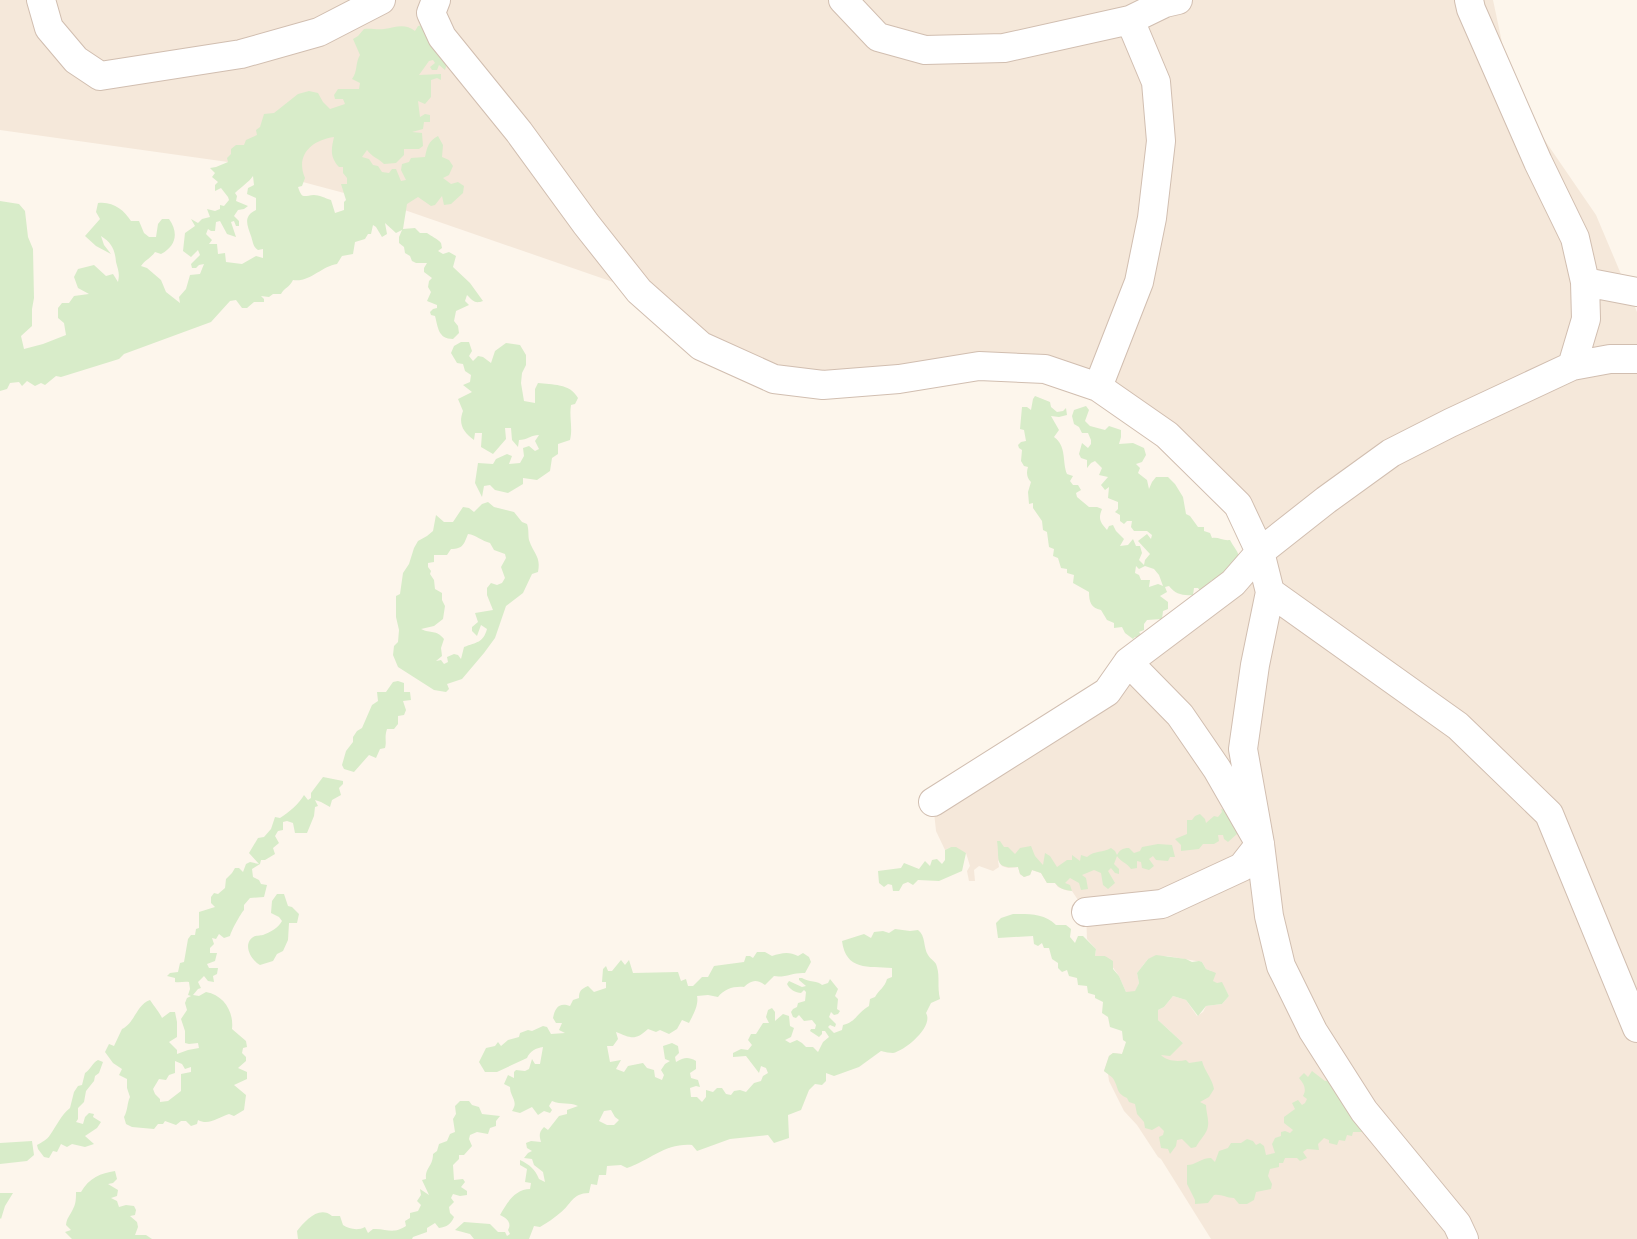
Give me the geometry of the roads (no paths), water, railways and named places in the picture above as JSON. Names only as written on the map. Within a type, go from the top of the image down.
[{"type":"street","points":[[41,0],[49,28],[76,60],[100,76],[241,54],[318,32],[381,0]]},
{"type":"street","points":[[436,0],[432,13],[442,37],[519,132],[638,291],[701,346],[774,379],[823,385],[899,379],[979,366],[1045,369],[1098,388],[1167,435],[1238,505],[1260,552],[1270,592],[1255,665],[1243,749],[1260,844],[1269,916],[1281,966],[1313,1032],[1364,1111],[1457,1224],[1464,1239]]},
{"type":"street","points":[[843,0],[878,37],[925,50],[1004,48],[1130,20],[1165,3],[1178,0]]},
{"type":"street","points":[[1469,0],[1471,9],[1538,162],[1575,238],[1585,282],[1586,319],[1572,366]]},
{"type":"street","points":[[1098,388],[1139,282],[1152,218],[1161,141],[1156,82],[1130,20]]},
{"type":"street","points":[[1585,282],[1637,292]]},
{"type":"street","points":[[934,802],[1107,692],[1128,662],[1233,583],[1260,552],[1326,500],[1392,453],[1450,423],[1572,366],[1610,359],[1637,359]]},
{"type":"street","points":[[1270,592],[1458,726],[1550,814],[1637,1028]]},
{"type":"street","points":[[1128,662],[1180,715],[1218,769],[1260,844]]},
{"type":"street","points":[[1086,912],[1162,904],[1242,867],[1260,844]]}]
